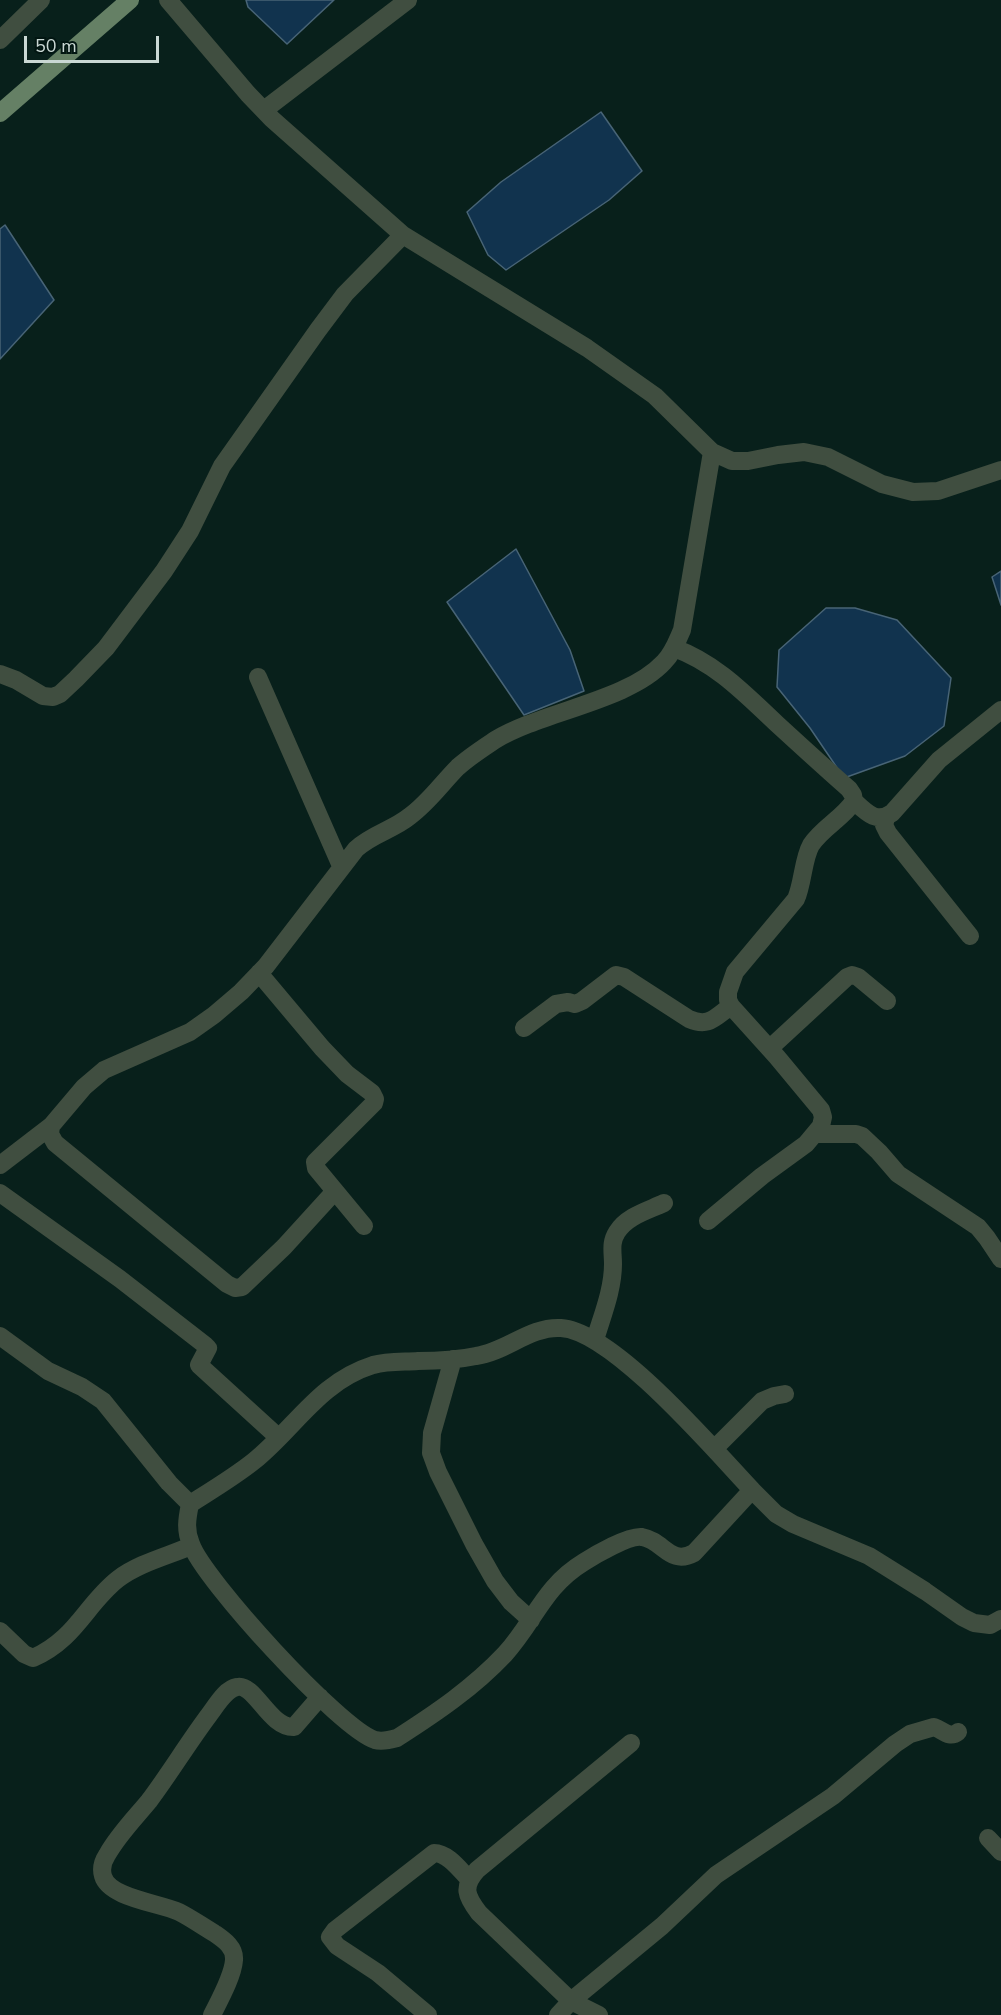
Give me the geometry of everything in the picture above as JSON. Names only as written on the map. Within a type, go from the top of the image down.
[{"type":"main road","points":[[0,113],[130,0]]},
{"type":"street","points":[[0,40],[41,0]]},
{"type":"street","points":[[168,0],[264,110],[403,235],[597,355],[655,396],[712,452],[732,461],[748,461],[778,454],[804,452],[828,457],[882,484],[913,492],[938,491],[1001,470]]},
{"type":"street","points":[[264,110],[408,0]]},
{"type":"street","points":[[0,675],[16,680],[43,696],[53,697],[60,694],[106,648],[164,571],[190,531],[222,466],[318,330],[345,294],[403,235]]},
{"type":"street","points":[[0,1165],[51,1126],[84,1087],[104,1070],[190,1032],[214,1015],[259,973],[341,866],[365,840],[408,819],[438,791],[459,766],[497,739],[545,717],[603,697],[643,679],[664,662],[674,648],[684,621],[712,452]]},
{"type":"street","points":[[674,648],[709,664],[731,681],[849,789],[854,801],[870,816],[886,818]]},
{"type":"street","points":[[258,677],[341,866]]},
{"type":"street","points":[[970,936],[884,825],[886,818],[939,760],[1001,710]]},
{"type":"street","points":[[708,1221],[762,1176],[806,1144],[821,1126],[823,1117],[821,1110],[728,1000],[730,982],[735,972],[796,899],[801,888],[811,845],[854,801]]},
{"type":"street","points":[[259,973],[322,1048],[347,1074],[372,1093],[375,1099],[374,1103],[315,1162],[316,1167],[364,1226]]},
{"type":"street","points":[[524,1028],[556,1004],[568,1002],[575,1004],[582,1001],[616,975],[699,1024],[708,1023],[731,1006]]},
{"type":"street","points":[[770,1048],[847,977],[858,977],[887,1000]]},
{"type":"street","points":[[51,1126],[50,1134],[55,1143],[227,1284],[235,1288],[242,1287],[284,1247],[335,1191]]},
{"type":"street","points":[[816,1134],[862,1136],[898,1174],[978,1227],[1001,1259]]},
{"type":"street","points":[[0,1193],[120,1279],[205,1345],[208,1348],[199,1365],[278,1437]]},
{"type":"street","points":[[595,1340],[610,1292],[613,1265],[611,1244],[617,1232],[632,1218],[664,1203]]},
{"type":"street","points":[[752,1490],[694,1553],[684,1558],[640,1536],[627,1540],[584,1562],[560,1578],[511,1647],[473,1686],[398,1738],[385,1741],[375,1740],[346,1720],[320,1697],[250,1624],[203,1566],[191,1546],[186,1527],[190,1504],[255,1460],[333,1384],[375,1364],[453,1359],[492,1353],[527,1335],[545,1329],[561,1328],[584,1333],[641,1376],[776,1514],[793,1524],[868,1556],[974,1623],[990,1624],[1001,1619]]},
{"type":"street","points":[[0,1336],[48,1371],[82,1387],[103,1401],[169,1483],[190,1504]]},
{"type":"street","points":[[453,1359],[432,1434],[431,1453],[438,1472],[495,1581],[511,1602],[531,1620]]},
{"type":"street","points":[[714,1449],[762,1401],[785,1394]]},
{"type":"street","points":[[0,1631],[24,1654],[33,1658],[65,1639],[118,1579],[133,1570],[191,1546]]},
{"type":"street","points":[[212,2015],[234,1960],[230,1945],[177,1911],[131,1897],[111,1888],[103,1875],[102,1865],[111,1849],[227,1693],[237,1687],[243,1687],[279,1724],[286,1727],[294,1727],[320,1697]]},
{"type":"street","points":[[558,2015],[571,2001],[662,1926],[716,1875],[842,1789],[895,1744],[910,1734],[927,1728],[934,1727],[953,1736],[958,1732]]},
{"type":"street","points":[[599,2015],[571,2001],[479,1913],[468,1895],[469,1879],[631,1743]]},
{"type":"street","points":[[988,1838],[1001,1852]]},
{"type":"street","points":[[428,2015],[378,1973],[337,1946],[330,1937],[335,1930],[434,1853],[445,1857],[469,1879]]},
{"type":"water","points":[[246,0],[334,0],[287,44],[248,7]]},
{"type":"water","points":[[601,112],[642,171],[609,200],[506,270],[488,255],[467,212],[501,182]]},
{"type":"water","points":[[5,225],[54,300],[0,359],[0,229]]},
{"type":"water","points":[[516,549],[570,650],[584,691],[524,715],[447,602]]},
{"type":"water","points":[[1001,571],[1001,605],[992,577]]},
{"type":"water","points":[[826,608],[855,608],[897,620],[951,678],[944,726],[905,756],[844,778],[810,728],[777,687],[779,650]]}]
